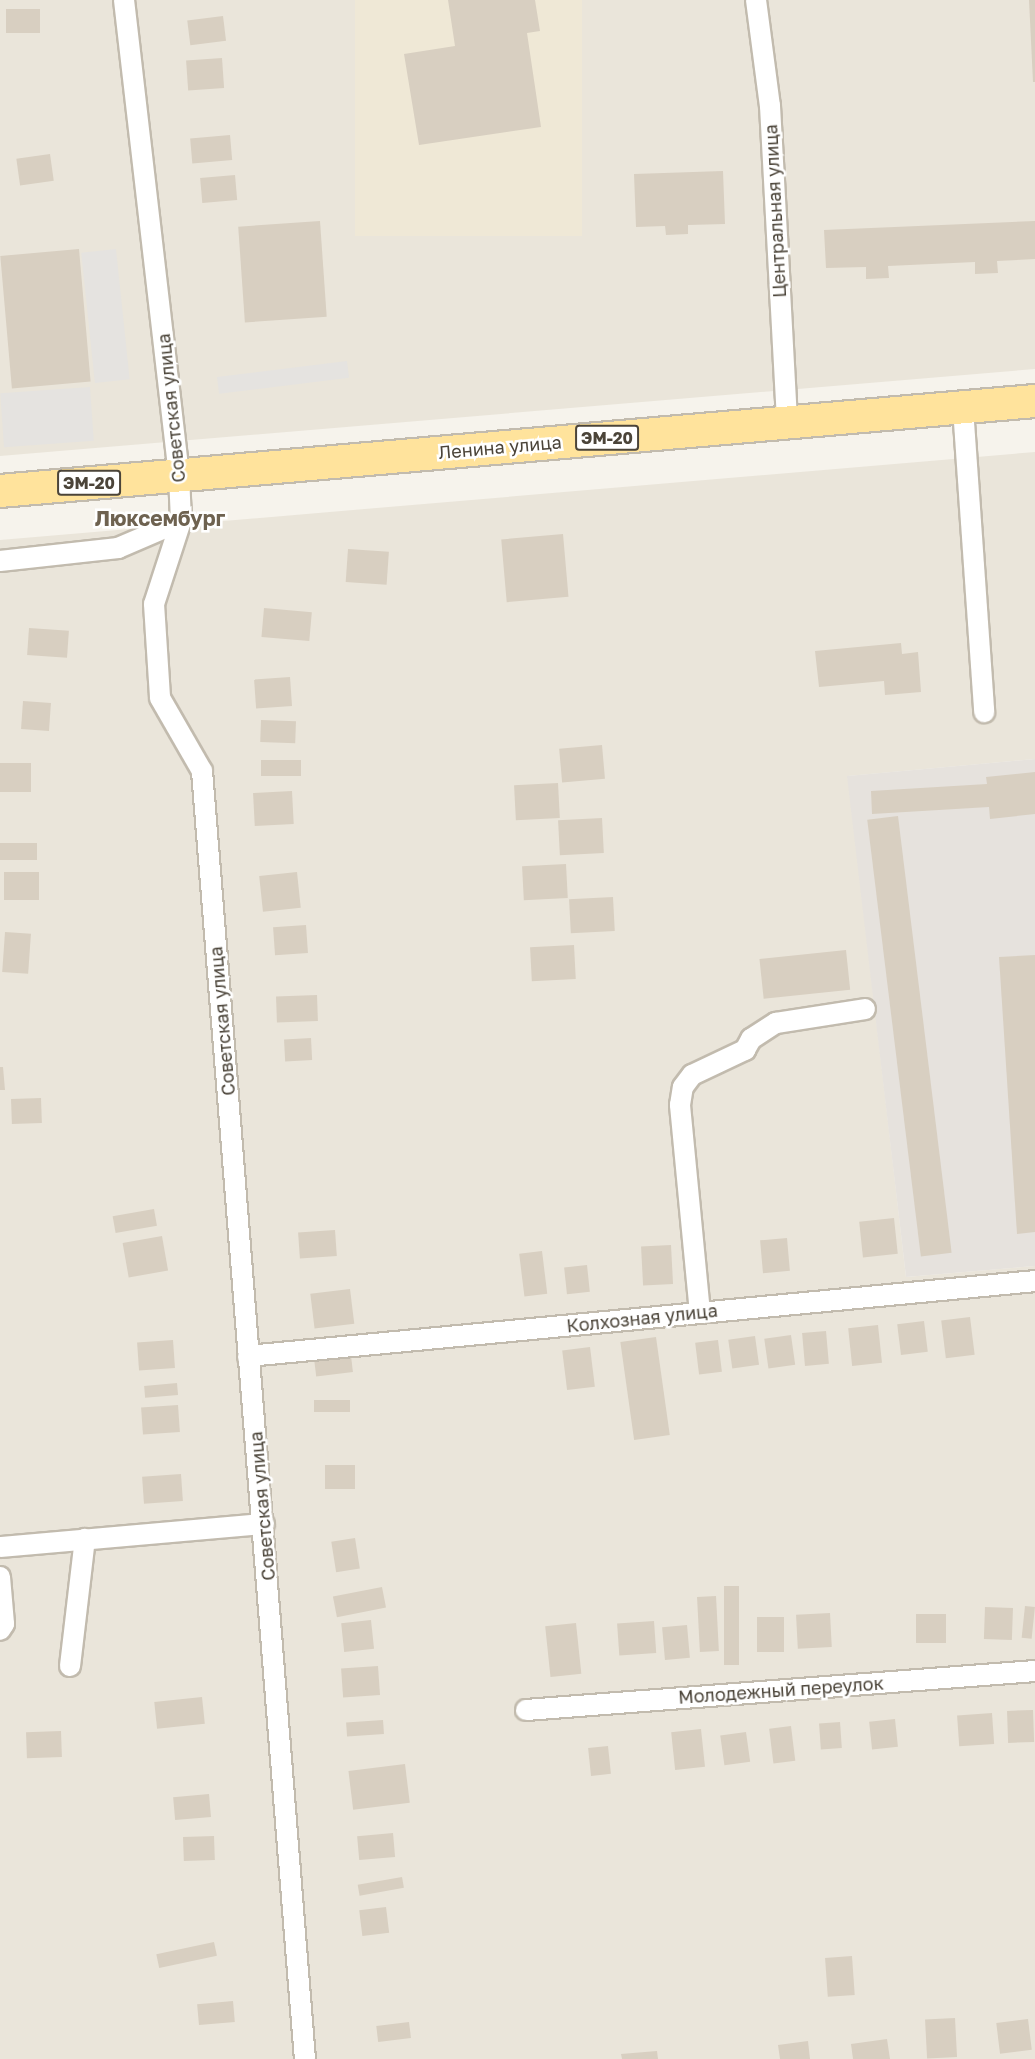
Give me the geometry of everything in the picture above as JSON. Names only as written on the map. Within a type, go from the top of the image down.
[{"type":"main road","name":"Ленина улица","points":[[0,491],[1035,401]]},
{"type":"street","name":"Советская улица","points":[[124,0],[179,475],[181,521],[154,604],[160,698],[202,771],[305,2059]]},
{"type":"street","name":"Центральная улица","points":[[756,0],[770,106],[787,422]]},
{"type":"street","points":[[963,408],[984,712]]},
{"type":"street","points":[[0,561],[118,548],[181,521]]},
{"type":"street","points":[[700,1313],[680,1105],[683,1087],[692,1075],[729,1061],[745,1050],[751,1039],[776,1023],[864,1009]]},
{"type":"street","name":"Колхозная улица","points":[[248,1356],[1035,1281]]},
{"type":"street","points":[[0,1547],[264,1524]]},
{"type":"street","points":[[70,1666],[85,1539]]},
{"type":"street","points":[[0,1577],[4,1624],[0,1630]]},
{"type":"street","name":"Молодежный переулок","points":[[526,1710],[1035,1671]]},
{"type":"shaded area","points":[[0,0],[1035,0],[1035,369],[0,456]]},
{"type":"shaded area","points":[[355,0],[582,0],[582,236],[355,236]]},
{"type":"shaded area","points":[[116,249],[130,379],[95,383],[81,253]]},
{"type":"shaded area","points":[[347,361],[349,378],[219,394],[217,377]]},
{"type":"shaded area","points":[[90,387],[94,441],[4,447],[0,393]]},
{"type":"shaded area","points":[[1035,452],[1035,759],[848,776],[906,1277],[1035,1266],[1035,2059],[0,2059],[0,540]]},
{"type":"shaded area","points":[[1035,759],[1035,1266],[906,1277],[847,776]]},
{"type":"building","points":[[448,0],[535,0],[540,31],[527,33],[541,127],[419,145],[404,54],[455,46]]},
{"type":"building","points":[[1029,0],[1035,0],[1035,82],[1033,82]]},
{"type":"building","points":[[6,9],[40,9],[40,33],[6,33]]},
{"type":"building","points":[[223,16],[226,41],[190,45],[187,20]]},
{"type":"building","points":[[222,58],[224,88],[188,90],[186,61]]},
{"type":"building","points":[[230,135],[232,160],[192,163],[190,138]]},
{"type":"building","points":[[50,154],[54,181],[20,185],[16,159]]},
{"type":"building","points":[[723,171],[725,224],[688,225],[688,234],[666,235],[665,226],[636,227],[634,174]]},
{"type":"building","points":[[235,175],[237,200],[202,203],[200,178]]},
{"type":"building","points":[[320,221],[327,317],[245,322],[238,227]]},
{"type":"building","points":[[1035,221],[1035,259],[997,261],[998,273],[975,274],[975,262],[888,266],[889,278],[866,279],[866,267],[826,268],[824,230]]},
{"type":"building","points":[[79,249],[91,381],[12,388],[0,256]]},
{"type":"building","points":[[563,534],[568,597],[507,602],[501,539]]},
{"type":"building","points":[[348,549],[389,552],[387,585],[346,582]]},
{"type":"building","points":[[264,608],[312,612],[309,641],[261,637]]},
{"type":"building","points":[[29,628],[69,631],[67,658],[27,655]]},
{"type":"building","points":[[901,643],[902,654],[918,652],[921,692],[885,695],[884,681],[819,687],[815,651]]},
{"type":"building","points":[[290,677],[292,706],[256,708],[254,680]]},
{"type":"building","points":[[23,701],[51,703],[49,731],[21,729]]},
{"type":"building","points":[[261,720],[296,721],[295,743],[260,742]]},
{"type":"building","points":[[602,745],[605,779],[562,783],[559,749]]},
{"type":"building","points":[[261,760],[301,760],[301,776],[261,776]]},
{"type":"building","points":[[0,763],[31,763],[31,792],[0,792]]},
{"type":"building","points":[[1035,772],[1035,814],[990,819],[989,807],[872,814],[871,791],[987,784],[986,777]]},
{"type":"building","points":[[558,783],[560,818],[516,820],[514,785]]},
{"type":"building","points":[[292,791],[294,824],[255,826],[253,793]]},
{"type":"building","points":[[898,816],[952,1253],[921,1256],[867,820]]},
{"type":"building","points":[[602,818],[604,853],[560,855],[558,820]]},
{"type":"building","points":[[0,843],[37,843],[37,860],[0,860]]},
{"type":"building","points":[[566,864],[568,898],[524,900],[522,866]]},
{"type":"building","points":[[4,872],[39,872],[39,900],[4,900]]},
{"type":"building","points":[[297,872],[301,908],[263,912],[259,876]]},
{"type":"building","points":[[613,897],[615,931],[571,933],[569,899]]},
{"type":"building","points":[[306,925],[308,953],[275,955],[273,927]]},
{"type":"building","points":[[5,932],[31,934],[28,974],[2,972]]},
{"type":"building","points":[[574,945],[576,979],[532,981],[530,947]]},
{"type":"building","points":[[846,950],[850,990],[764,999],[759,959]]},
{"type":"building","points":[[1035,955],[1035,1232],[1017,1234],[999,957]]},
{"type":"building","points":[[317,995],[318,1021],[277,1022],[276,996]]},
{"type":"building","points":[[311,1038],[312,1060],[285,1061],[284,1039]]},
{"type":"building","points":[[0,1067],[3,1067],[5,1090],[0,1090]]},
{"type":"building","points":[[41,1098],[42,1123],[12,1124],[11,1099]]},
{"type":"building","points":[[154,1209],[157,1226],[116,1233],[113,1216]]},
{"type":"building","points":[[894,1218],[898,1254],[863,1257],[859,1222]]},
{"type":"building","points":[[335,1230],[337,1256],[300,1259],[298,1233]]},
{"type":"building","points":[[162,1236],[168,1270],[129,1277],[123,1243]]},
{"type":"building","points":[[787,1238],[790,1271],[763,1273],[760,1240]]},
{"type":"building","points":[[671,1245],[673,1284],[643,1286],[641,1247]]},
{"type":"building","points":[[542,1251],[547,1294],[524,1296],[519,1254]]},
{"type":"building","points":[[587,1265],[590,1292],[567,1294],[564,1267]]},
{"type":"building","points":[[350,1289],[354,1324],[315,1329],[310,1294]]},
{"type":"building","points":[[970,1317],[975,1355],[946,1358],[941,1321]]},
{"type":"building","points":[[924,1321],[928,1352],[901,1355],[897,1324]]},
{"type":"building","points":[[878,1325],[882,1363],[852,1366],[848,1328]]},
{"type":"building","points":[[826,1331],[829,1364],[805,1366],[802,1333]]},
{"type":"building","points":[[791,1335],[795,1365],[768,1368],[764,1339]]},
{"type":"building","points":[[755,1336],[759,1365],[732,1368],[728,1340]]},
{"type":"building","points":[[656,1337],[670,1435],[634,1440],[620,1342]]},
{"type":"building","points":[[173,1340],[175,1368],[139,1370],[137,1343]]},
{"type":"building","points":[[718,1340],[722,1372],[699,1375],[695,1343]]},
{"type":"building","points":[[590,1347],[595,1387],[567,1390],[562,1350]]},
{"type":"building","points":[[351,1356],[353,1372],[316,1376],[314,1361]]},
{"type":"building","points":[[177,1383],[178,1395],[145,1398],[144,1386]]},
{"type":"building","points":[[314,1400],[350,1400],[350,1412],[314,1412]]},
{"type":"building","points":[[178,1405],[180,1432],[143,1435],[141,1408]]},
{"type":"building","points":[[325,1465],[355,1465],[355,1489],[325,1489]]},
{"type":"building","points":[[181,1474],[183,1501],[144,1504],[142,1477]]},
{"type":"building","points":[[355,1538],[360,1569],[336,1572],[331,1542]]},
{"type":"building","points":[[724,1586],[739,1586],[739,1665],[724,1665]]},
{"type":"building","points":[[382,1587],[386,1608],[337,1617],[333,1597]]},
{"type":"building","points":[[716,1596],[719,1651],[700,1652],[697,1597]]},
{"type":"building","points":[[1025,1606],[1035,1607],[1032,1639],[1022,1638]]},
{"type":"building","points":[[985,1607],[1013,1608],[1012,1640],[984,1639]]},
{"type":"building","points":[[830,1613],[832,1647],[798,1649],[796,1615]]},
{"type":"building","points":[[916,1614],[946,1614],[946,1643],[916,1643]]},
{"type":"building","points":[[757,1617],[784,1617],[784,1652],[757,1652]]},
{"type":"building","points":[[371,1620],[374,1649],[344,1652],[341,1623]]},
{"type":"building","points":[[654,1621],[656,1653],[619,1656],[617,1624]]},
{"type":"building","points":[[576,1623],[581,1674],[551,1677],[545,1626]]},
{"type":"building","points":[[687,1625],[690,1658],[665,1660],[662,1627]]},
{"type":"building","points":[[378,1666],[380,1695],[343,1698],[341,1669]]},
{"type":"building","points":[[202,1697],[205,1724],[157,1729],[154,1702]]},
{"type":"building","points":[[1033,1710],[1034,1742],[1008,1743],[1007,1711]]},
{"type":"building","points":[[992,1713],[994,1744],[959,1746],[957,1715]]},
{"type":"building","points":[[895,1719],[898,1747],[872,1750],[869,1722]]},
{"type":"building","points":[[383,1720],[384,1734],[347,1737],[346,1723]]},
{"type":"building","points":[[840,1722],[842,1748],[821,1749],[819,1723]]},
{"type":"building","points":[[791,1726],[795,1761],[773,1763],[769,1729]]},
{"type":"building","points":[[701,1729],[705,1767],[675,1770],[671,1732]]},
{"type":"building","points":[[61,1731],[62,1757],[27,1758],[26,1732]]},
{"type":"building","points":[[746,1732],[750,1762],[724,1765],[720,1736]]},
{"type":"building","points":[[608,1746],[611,1774],[591,1776],[588,1748]]},
{"type":"building","points":[[405,1764],[410,1803],[353,1810],[348,1771]]},
{"type":"building","points":[[209,1794],[211,1817],[175,1820],[173,1797]]},
{"type":"building","points":[[393,1833],[395,1857],[359,1860],[357,1836]]},
{"type":"building","points":[[214,1836],[215,1860],[184,1861],[183,1837]]},
{"type":"building","points":[[402,1877],[404,1888],[360,1896],[358,1885]]},
{"type":"building","points":[[386,1907],[389,1933],[362,1936],[359,1910]]},
{"type":"building","points":[[214,1942],[217,1956],[159,1968],[156,1954]]},
{"type":"building","points":[[852,1956],[855,1995],[828,1997],[825,1958]]},
{"type":"building","points":[[233,2001],[235,2022],[199,2025],[197,2004]]},
{"type":"building","points":[[955,2018],[957,2057],[927,2059],[925,2020]]},
{"type":"building","points":[[1028,2019],[1032,2050],[1000,2054],[996,2023]]},
{"type":"building","points":[[409,2022],[411,2038],[378,2042],[376,2026]]},
{"type":"building","points":[[887,2039],[890,2059],[853,2059],[851,2044]]},
{"type":"building","points":[[808,2041],[810,2059],[780,2059],[778,2045]]},
{"type":"building","points":[[657,2051],[658,2059],[622,2059],[621,2054]]},
{"type":"district","name":"Люксембург","points":[[160,518]]}]
